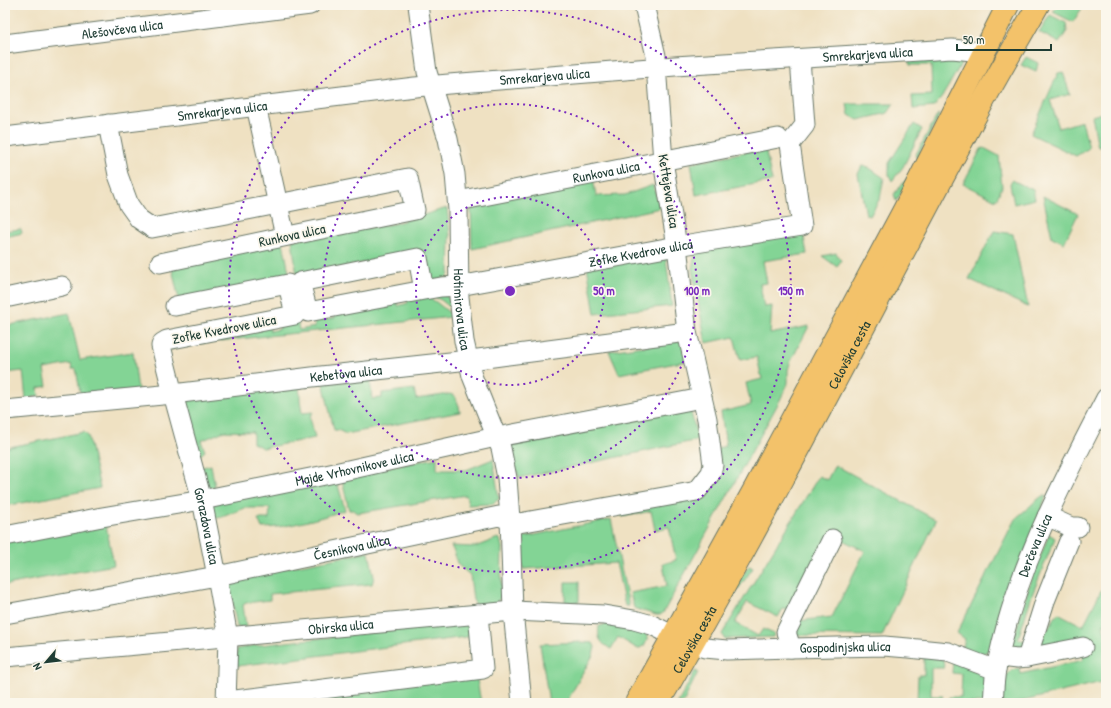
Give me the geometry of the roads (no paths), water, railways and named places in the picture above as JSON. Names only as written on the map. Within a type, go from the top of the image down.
[{"type":"main road","name":"Celovška cesta","points":[[658,703],[683,640],[766,467],[900,218],[1008,5]]},
{"type":"main road","name":"Celovška cesta","points":[[636,703],[683,640],[829,394],[978,111],[1038,5]]},
{"type":"street","name":"Alešovčeva ulica","points":[[5,44],[310,5]]},
{"type":"street","name":"Hotimirova ulica","points":[[418,5],[425,64],[451,150],[455,174],[458,201],[461,323],[472,376],[502,454],[507,478],[510,519],[512,611],[522,703]]},
{"type":"street","name":"Kettejeva ulica","points":[[644,5],[656,56],[663,161],[677,246],[687,332],[707,419],[713,465],[711,473],[697,491]]},
{"type":"street","name":"Smrekarjeva ulica","points":[[5,137],[431,86],[656,67],[952,49],[973,51],[982,55]]},
{"type":"street","points":[[784,141],[805,125],[800,59]]},
{"type":"street","points":[[256,106],[285,236]]},
{"type":"street","points":[[108,124],[118,175],[129,204],[139,219],[152,228],[278,204]]},
{"type":"street","name":"Runkova ulica","points":[[458,201],[663,161],[784,141]]},
{"type":"street","name":"Zofke Kvedrove ulica","points":[[162,352],[161,346],[166,340],[424,290],[459,286],[677,246],[802,226],[784,141]]},
{"type":"street","name":"Runkova ulica","points":[[160,263],[415,210],[408,178],[278,204]]},
{"type":"street","points":[[302,314],[300,282],[418,258],[424,290]]},
{"type":"street","points":[[175,306],[288,284],[302,314]]},
{"type":"street","points":[[5,298],[62,286]]},
{"type":"street","name":"Kebetova ulica","points":[[5,410],[173,394],[468,360],[687,332]]},
{"type":"street","name":"Gorazdova ulica","points":[[162,352],[202,500],[217,576],[228,637],[226,702]]},
{"type":"street","name":"Majde Vrhovnikove ulica","points":[[5,536],[102,517],[202,500],[330,474],[515,433],[702,398]]},
{"type":"street","name":"Derčeva ulica","points":[[993,703],[998,663],[1016,594],[1026,565],[1047,516],[1101,422],[1106,398]]},
{"type":"street","name":"Česnikova ulica","points":[[5,614],[217,576],[499,516],[519,523],[697,491]]},
{"type":"street","points":[[1027,658],[1045,601],[1074,534],[1071,527],[1047,516]]},
{"type":"street","points":[[791,648],[786,632],[832,539]]},
{"type":"street","name":"Obirska ulica","points":[[5,657],[512,611],[604,615],[634,620],[652,625],[683,640]]},
{"type":"street","points":[[226,702],[483,669],[478,614]]},
{"type":"street","name":"Gospodinjska ulica","points":[[683,640],[705,648],[718,650],[884,646],[948,652],[998,663],[1083,647]]}]
